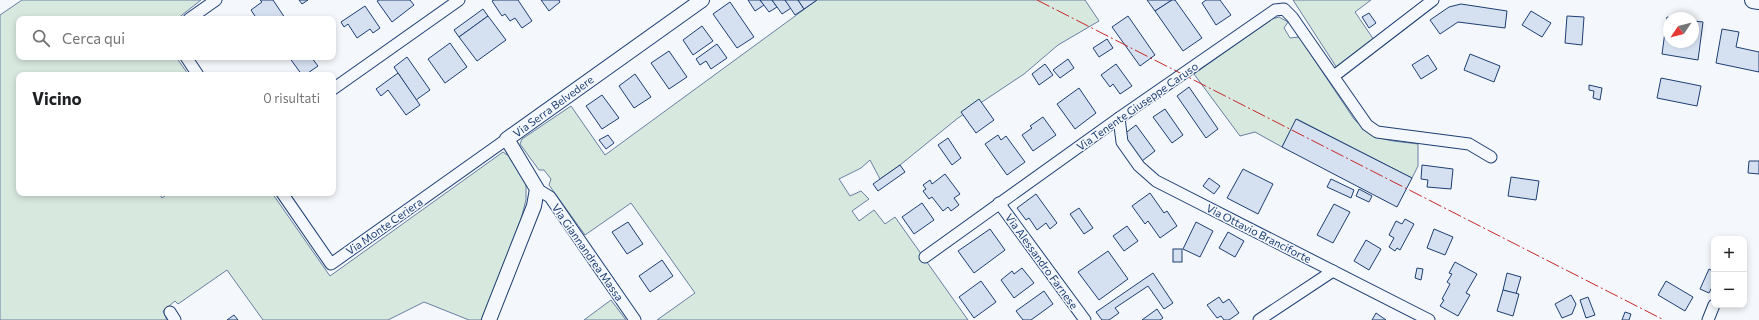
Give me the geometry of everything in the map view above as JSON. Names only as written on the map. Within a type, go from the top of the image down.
[{"type":"main road","points":[[1753,0],[1759,1]]},
{"type":"street","points":[[193,16],[216,0]]},
{"type":"street","points":[[336,87],[459,0]]},
{"type":"street","name":"Via Serra Belvedere","points":[[537,189],[507,139],[702,0]]},
{"type":"street","points":[[1433,0],[1334,76],[1367,125],[1378,132],[1469,144],[1491,157]]},
{"type":"street","name":"Via Tenente Giuseppe Caruso","points":[[925,257],[1119,118],[1276,10],[1284,9],[1292,17],[1334,76]]},
{"type":"street","points":[[188,60],[196,72]]},
{"type":"street","name":"Via Ottavio Branciforte","points":[[1119,118],[1122,142],[1139,166],[1156,181],[1429,320]]},
{"type":"street","name":"Via Monte Ceriera","points":[[284,196],[331,264],[507,139]]},
{"type":"street","points":[[493,318],[534,206],[537,189]]},
{"type":"street","name":"Via Giannandrea Massa","points":[[537,189],[550,196],[636,320]]},
{"type":"street","name":"Via Alessandro Farnese","points":[[999,203],[1085,320]]},
{"type":"street","points":[[1259,320],[1333,271]]},
{"type":"street","points":[[1708,320],[1713,308]]},
{"type":"shaded area","points":[[22,0],[201,0],[181,16],[16,16],[16,60],[178,60],[187,72],[16,72],[16,196],[161,196],[162,198],[165,196],[274,196],[330,276],[503,152],[512,158],[526,181],[526,200],[521,219],[482,320],[469,320],[424,302],[388,320],[263,320],[227,270],[178,304],[175,301],[163,311],[167,320],[0,320],[0,15]]},
{"type":"shaded area","points":[[817,0],[1085,0],[1099,21],[1058,45],[1024,74],[958,118],[900,165],[880,179],[870,160],[861,168],[839,179],[850,196],[861,191],[869,199],[852,211],[859,221],[874,210],[885,224],[895,217],[968,320],[657,320],[695,293],[631,203],[585,235],[549,185],[551,179],[544,170],[539,170],[520,144],[522,139],[571,106],[605,155]]},
{"type":"shaded area","points":[[1293,0],[1371,0],[1355,12],[1374,40],[1337,68]]},
{"type":"shaded area","points":[[1279,17],[1288,22],[1284,28],[1290,38],[1299,37],[1354,119],[1362,127],[1383,139],[1418,144],[1418,166],[1412,178],[1297,119],[1282,147],[1255,132],[1240,136],[1194,74],[1272,19]]},
{"type":"shaded area","points":[[611,300],[626,320],[584,320]]},
{"type":"building","points":[[260,0],[273,0],[284,16],[255,16],[251,10],[262,2]]},
{"type":"building","points":[[299,0],[308,0],[302,4]]},
{"type":"building","points":[[410,0],[414,5],[392,22],[377,1]]},
{"type":"building","points":[[518,0],[532,21],[522,28],[515,18],[510,21],[505,14],[502,16],[492,1]]},
{"type":"building","points":[[541,0],[559,0],[560,2],[549,11]]},
{"type":"building","points":[[748,0],[760,0],[764,5],[755,11]]},
{"type":"building","points":[[760,0],[772,0],[777,7],[769,12]]},
{"type":"building","points":[[772,0],[785,0],[791,8],[782,14]]},
{"type":"building","points":[[785,0],[798,0],[804,9],[795,15]]},
{"type":"building","points":[[798,0],[817,0],[804,9]]},
{"type":"building","points":[[1147,0],[1172,0],[1155,11]]},
{"type":"building","points":[[1172,0],[1175,0],[1202,38],[1183,51],[1155,11]]},
{"type":"building","points":[[1206,0],[1220,0],[1231,15],[1216,25],[1202,3]]},
{"type":"building","points":[[730,2],[754,37],[737,48],[713,14]]},
{"type":"building","points":[[1461,4],[1507,11],[1505,28],[1458,22],[1440,34],[1430,20],[1449,7]]},
{"type":"building","points":[[365,6],[380,28],[373,33],[370,29],[357,38],[348,24],[344,27],[341,22]]},
{"type":"building","points":[[483,9],[488,16],[459,37],[454,30]]},
{"type":"building","points":[[1531,11],[1551,23],[1542,37],[1522,25]]},
{"type":"building","points":[[1369,13],[1376,23],[1369,28],[1362,17]]},
{"type":"building","points":[[488,16],[506,40],[477,61],[459,37]]},
{"type":"building","points":[[1128,16],[1155,55],[1140,66],[1112,27]]},
{"type":"building","points":[[1567,16],[1584,17],[1582,45],[1565,43]]},
{"type":"building","points":[[1699,22],[1703,22],[1698,60],[1662,54],[1663,47],[1663,48],[1699,48]]},
{"type":"building","points":[[702,26],[713,41],[693,55],[683,40]]},
{"type":"building","points":[[1722,29],[1739,32],[1736,47],[1759,52],[1759,72],[1716,63]]},
{"type":"building","points":[[1107,39],[1113,48],[1099,57],[1093,48]]},
{"type":"building","points":[[450,43],[467,67],[445,83],[428,59]]},
{"type":"building","points":[[717,44],[727,58],[711,69],[706,61],[700,65],[696,59]]},
{"type":"building","points":[[669,51],[687,77],[669,89],[651,63]]},
{"type":"building","points":[[1470,54],[1500,66],[1494,82],[1464,70]]},
{"type":"building","points":[[1428,55],[1437,69],[1421,79],[1412,65]]},
{"type":"building","points":[[407,57],[430,90],[416,100],[394,67]]},
{"type":"building","points":[[1068,59],[1074,68],[1060,78],[1053,70]]},
{"type":"building","points":[[291,60],[313,60],[318,66],[309,72],[300,72]]},
{"type":"building","points":[[1045,64],[1053,75],[1039,85],[1032,74]]},
{"type":"building","points":[[1116,64],[1132,86],[1120,94],[1113,84],[1110,87],[1101,75]]},
{"type":"building","points":[[398,73],[420,105],[406,115],[388,90],[381,96],[376,89]]},
{"type":"building","points":[[635,74],[651,97],[634,108],[619,86]]},
{"type":"building","points":[[1661,78],[1701,86],[1697,106],[1657,98]]},
{"type":"building","points":[[1589,85],[1602,88],[1600,100],[1593,98],[1594,91],[1589,90]]},
{"type":"building","points":[[1189,87],[1218,129],[1206,138],[1177,96]]},
{"type":"building","points":[[1079,88],[1096,113],[1075,129],[1057,104]]},
{"type":"building","points":[[602,95],[619,118],[602,129],[586,106]]},
{"type":"building","points":[[979,99],[994,120],[976,133],[961,112]]},
{"type":"building","points":[[1165,109],[1183,135],[1172,143],[1153,117]]},
{"type":"building","points":[[1043,117],[1056,135],[1033,151],[1022,135],[1032,128],[1030,126]]},
{"type":"building","points":[[1296,119],[1412,178],[1397,207],[1282,147]]},
{"type":"building","points":[[1136,125],[1155,151],[1142,161],[1123,135]]},
{"type":"building","points":[[608,135],[614,143],[606,149],[599,140]]},
{"type":"building","points":[[998,135],[1001,140],[1006,136],[1025,162],[1007,175],[985,144]]},
{"type":"building","points":[[948,138],[961,158],[952,165],[938,145]]},
{"type":"building","points":[[1749,161],[1759,161],[1759,174],[1748,173]]},
{"type":"building","points":[[900,165],[905,172],[878,191],[873,184]]},
{"type":"building","points":[[1422,165],[1453,169],[1451,189],[1427,187],[1428,180],[1421,179]]},
{"type":"building","points":[[1243,169],[1273,184],[1258,214],[1227,198]]},
{"type":"building","points":[[945,174],[960,194],[954,198],[959,205],[951,211],[948,207],[943,211],[932,197],[929,199],[923,191],[926,189],[923,185],[930,180],[932,184]]},
{"type":"building","points":[[1511,177],[1539,181],[1536,200],[1508,196]]},
{"type":"building","points":[[1209,178],[1220,186],[1214,194],[1203,186]]},
{"type":"building","points":[[1331,179],[1354,190],[1351,198],[1327,187]]},
{"type":"building","points":[[1359,189],[1372,196],[1369,202],[1356,196]]},
{"type":"building","points":[[1150,193],[1164,213],[1167,211],[1177,226],[1160,238],[1148,221],[1145,224],[1132,206]]},
{"type":"building","points":[[1036,194],[1057,223],[1050,229],[1046,223],[1037,230],[1029,218],[1026,220],[1017,208]]},
{"type":"building","points":[[922,203],[934,220],[914,234],[902,217]]},
{"type":"building","points":[[1334,204],[1350,212],[1333,243],[1317,235]]},
{"type":"building","points":[[1079,208],[1093,228],[1084,234],[1070,214]]},
{"type":"building","points":[[1405,219],[1414,224],[1400,250],[1397,248],[1395,251],[1389,247],[1394,238],[1389,235],[1396,221],[1402,224]]},
{"type":"building","points":[[628,222],[643,244],[627,254],[612,232]]},
{"type":"building","points":[[1196,222],[1213,231],[1200,257],[1183,249]]},
{"type":"building","points":[[1127,226],[1138,241],[1124,251],[1113,236]]},
{"type":"building","points":[[990,229],[1005,250],[974,273],[958,251]]},
{"type":"building","points":[[1434,229],[1453,237],[1445,255],[1427,248]]},
{"type":"building","points":[[1228,232],[1244,241],[1235,257],[1219,248]]},
{"type":"building","points":[[1366,240],[1381,249],[1369,270],[1354,261]]},
{"type":"building","points":[[1173,249],[1182,249],[1182,262],[1173,262]]},
{"type":"building","points":[[1108,251],[1128,279],[1099,300],[1078,272]]},
{"type":"building","points":[[662,260],[673,276],[650,292],[639,276]]},
{"type":"building","points":[[1455,262],[1477,274],[1466,293],[1470,295],[1458,316],[1440,306],[1450,284],[1447,282],[1452,274],[1449,273]]},
{"type":"building","points":[[1022,268],[1034,283],[1014,298],[1001,280],[1012,271],[1014,274]]},
{"type":"building","points":[[1417,268],[1423,269],[1421,280],[1415,278]]},
{"type":"building","points":[[1709,269],[1711,270],[1711,289],[1709,293],[1700,289]]},
{"type":"building","points":[[1153,273],[1173,303],[1164,309],[1148,286],[1115,308],[1119,313],[1109,320],[1102,320],[1096,312]]},
{"type":"building","points":[[1507,273],[1521,277],[1516,294],[1503,290]]},
{"type":"building","points":[[981,281],[996,302],[974,318],[959,297]]},
{"type":"building","points":[[1666,281],[1693,297],[1685,311],[1658,295]]},
{"type":"building","points":[[1503,290],[1519,294],[1513,316],[1497,311]]},
{"type":"building","points":[[1044,291],[1053,304],[1031,320],[1023,320],[1016,311]]},
{"type":"building","points":[[1571,295],[1576,304],[1572,314],[1562,318],[1555,304]]},
{"type":"building","points":[[1219,297],[1223,303],[1229,299],[1239,313],[1229,320],[1224,320],[1221,316],[1217,318],[1207,305]]},
{"type":"building","points":[[1588,297],[1595,315],[1586,318],[1580,300]]},
{"type":"building","points":[[1157,309],[1163,318],[1160,320],[1142,320]]},
{"type":"building","points":[[1625,312],[1631,314],[1629,320],[1622,320]]},
{"type":"building","points":[[1376,313],[1386,320],[1372,320]]},
{"type":"building","points":[[234,315],[238,320],[227,320]]},
{"type":"power","points":[[1037,0],[1664,320]]}]
